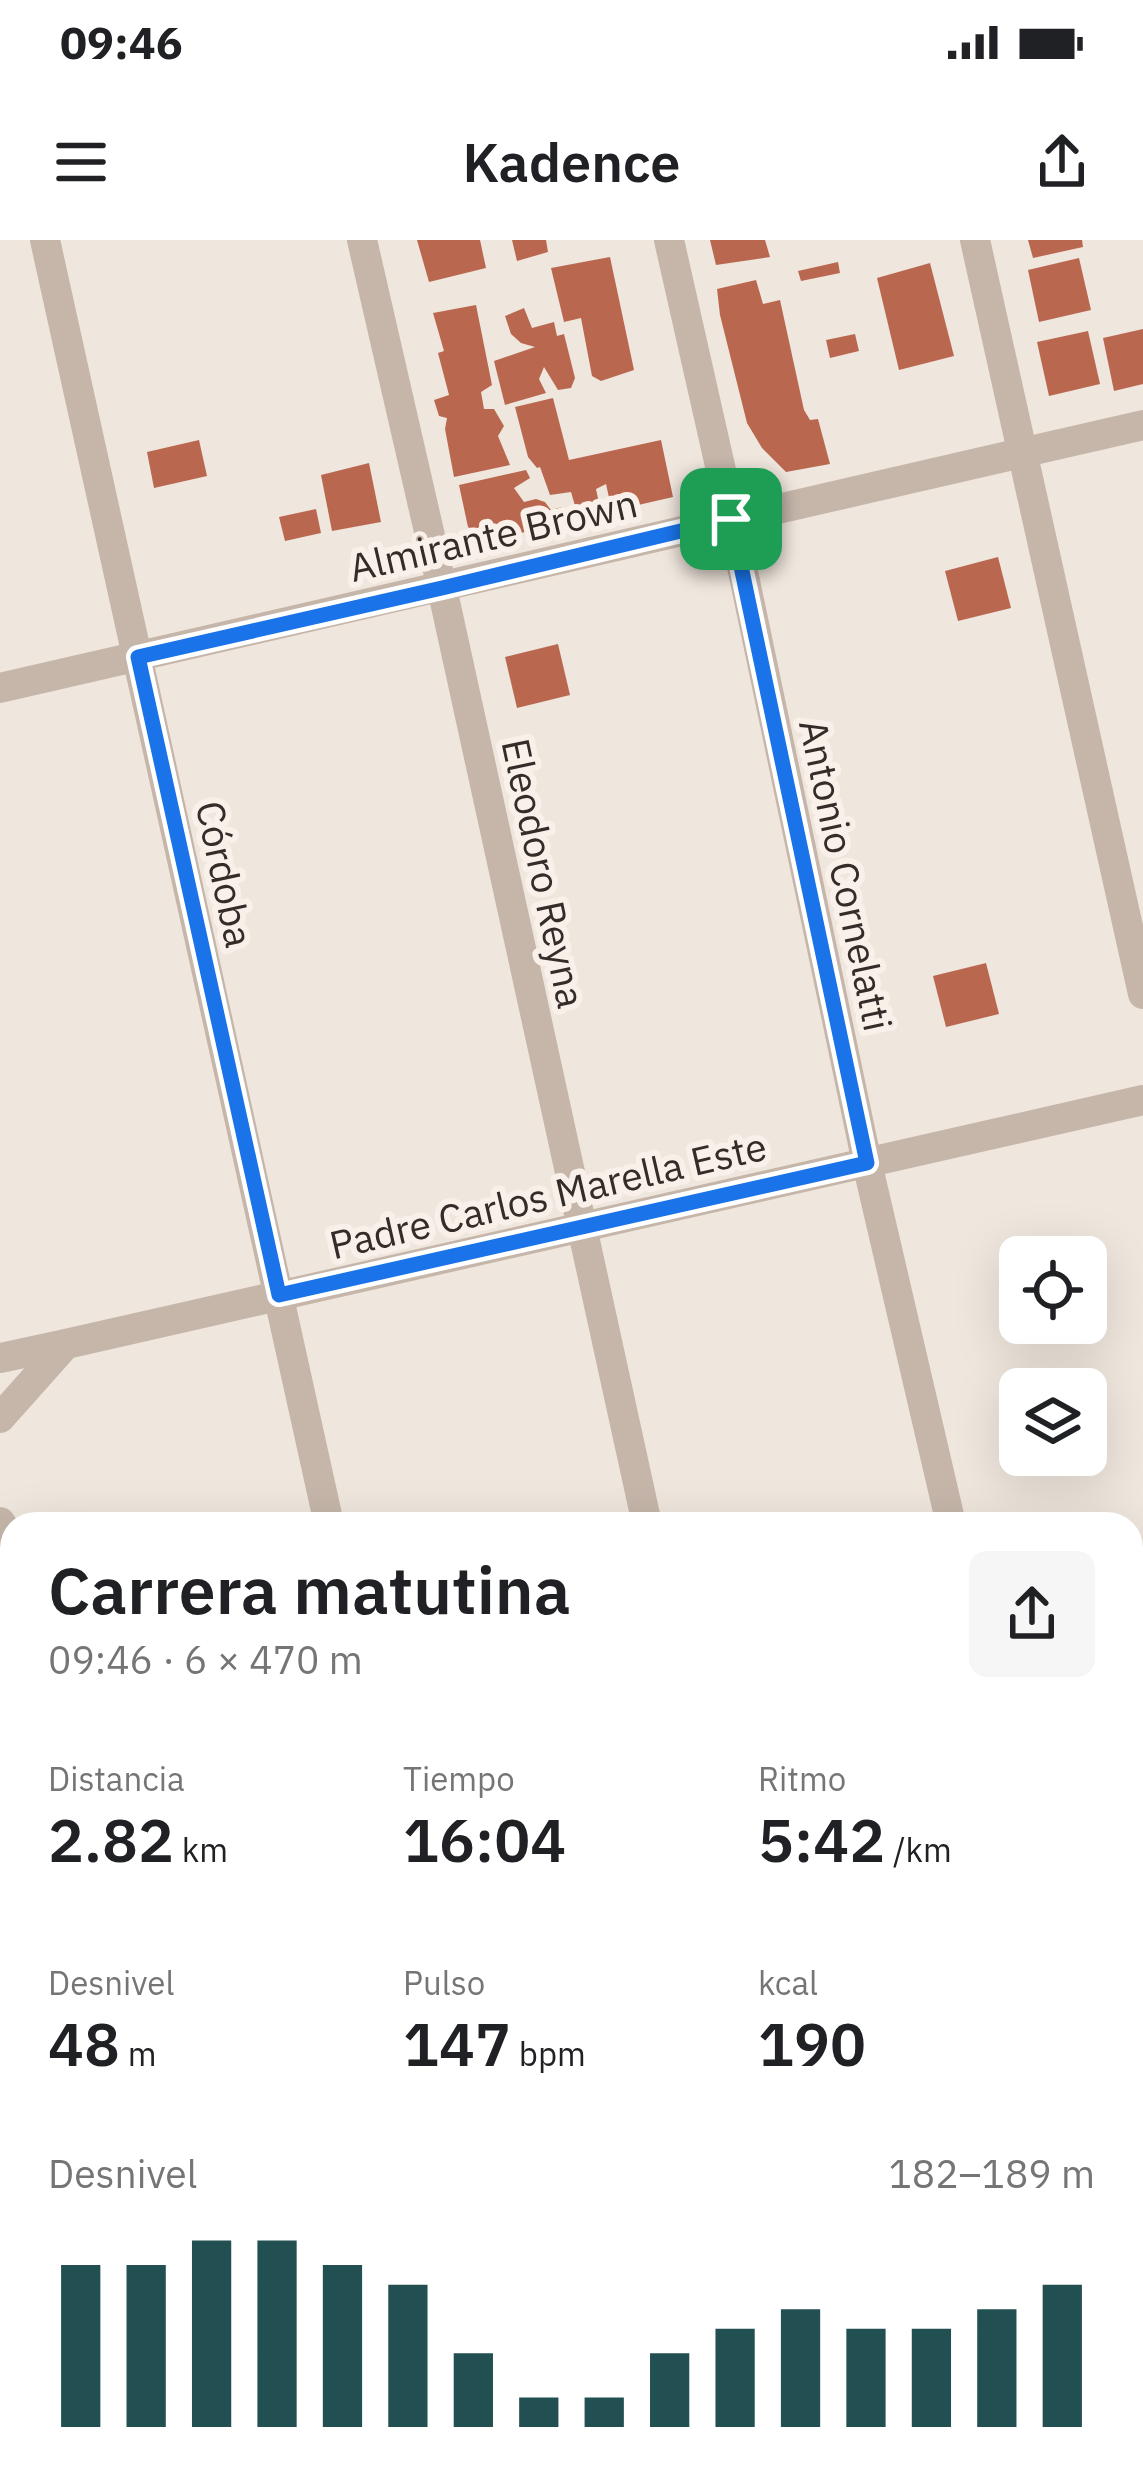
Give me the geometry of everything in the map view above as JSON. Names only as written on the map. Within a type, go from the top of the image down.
[{"type":"street","name":"Córdoba","points":[[45,240],[326,1512]]},
{"type":"street","name":"Eleodoro Reyna","points":[[362,240],[644,1512]]},
{"type":"street","name":"Antonio Cornelatti","points":[[669,240],[867,1163],[948,1512]]},
{"type":"street","points":[[975,240],[1143,994]]},
{"type":"street","name":"Almirante Brown","points":[[0,688],[1143,425]]},
{"type":"street","name":"Padre Carlos Marella Este","points":[[0,1358],[1143,1100]]},
{"type":"street","points":[[0,1418],[66,1344]]},
{"type":"building","points":[[417,240],[480,240],[486,268],[429,282]]},
{"type":"building","points":[[512,240],[546,240],[548,252],[517,261]]},
{"type":"building","points":[[710,240],[765,240],[770,257],[716,265]]},
{"type":"building","points":[[1028,240],[1082,240],[1083,247],[1033,258]]},
{"type":"building","points":[[610,257],[634,370],[601,381],[592,376],[581,318],[564,322],[551,268]]},
{"type":"building","points":[[1079,258],[1091,310],[1039,322],[1028,270]]},
{"type":"building","points":[[838,262],[840,273],[801,281],[798,271]]},
{"type":"building","points":[[930,263],[954,356],[899,370],[877,278]]},
{"type":"building","points":[[756,280],[763,304],[780,300],[804,410],[810,420],[818,419],[830,464],[786,472],[762,448],[747,423],[717,289]]},
{"type":"building","points":[[476,305],[492,385],[481,392],[484,409],[494,409],[504,426],[498,436],[510,465],[454,477],[447,418],[439,416],[434,400],[449,395],[433,313]]},
{"type":"building","points":[[524,308],[532,328],[554,322],[557,336],[564,334],[575,378],[571,388],[558,390],[544,367],[539,379],[546,393],[505,405],[494,361],[535,347],[511,334],[505,316]]},
{"type":"building","points":[[1143,329],[1143,384],[1114,391],[1103,338]]},
{"type":"building","points":[[1088,331],[1100,384],[1049,396],[1037,342]]},
{"type":"building","points":[[855,334],[859,351],[830,358],[826,340]]},
{"type":"building","points":[[553,398],[569,460],[661,440],[673,497],[612,511],[606,484],[596,489],[601,513],[578,516],[571,492],[550,495],[540,467],[528,457],[515,407]]},
{"type":"building","points":[[199,440],[207,476],[154,488],[147,452]]},
{"type":"building","points":[[369,463],[381,522],[332,531],[321,475]]},
{"type":"building","points":[[526,470],[530,478],[514,488],[524,502],[536,499],[551,510],[562,507],[564,521],[489,542],[468,527],[459,485]]},
{"type":"building","points":[[316,509],[321,533],[285,541],[279,517]]},
{"type":"building","points":[[998,557],[1011,608],[958,621],[945,571]]},
{"type":"building","points":[[558,644],[570,695],[517,708],[505,657]]},
{"type":"building","points":[[986,963],[999,1014],[946,1027],[933,976]]},
{"type":"route","points":[[731,519],[867,1163],[279,1295],[138,657],[731,519]]}]
